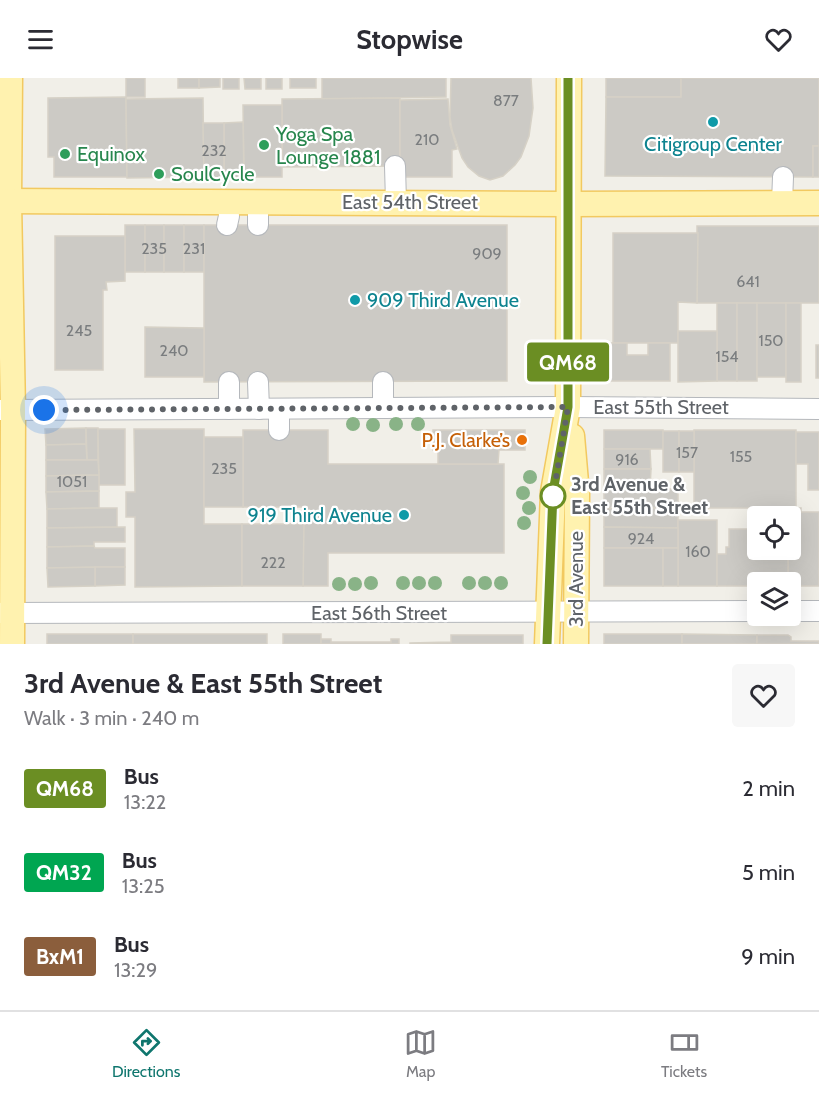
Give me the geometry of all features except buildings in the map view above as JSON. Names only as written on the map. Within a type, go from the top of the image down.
[{"type":"main road","points":[[10,78],[4,201],[6,613],[12,644]]},
{"type":"main road","name":"3rd Avenue","points":[[547,644],[553,492],[568,407],[568,78]]},
{"type":"main road","name":"East 54th Street","points":[[4,201],[227,213],[258,213],[396,202],[819,203]]},
{"type":"main road","name":"3rd Avenue","points":[[568,407],[572,426],[577,494],[576,644]]},
{"type":"street","points":[[395,166],[396,202]]},
{"type":"street","points":[[782,203],[783,177]]},
{"type":"street","points":[[229,382],[229,409]]},
{"type":"street","points":[[258,382],[259,409]]},
{"type":"street","points":[[382,408],[383,382]]},
{"type":"street","name":"East 55th Street","points":[[6,410],[819,408]]},
{"type":"street","points":[[279,409],[279,430]]},
{"type":"street","name":"East 56th Street","points":[[6,613],[747,611]]},
{"type":"street","points":[[801,611],[819,611]]},
{"type":"bus line","name":"QM68","points":[[547,644],[553,492],[568,407],[568,78]]},
{"type":"place","name":"Citigroup Center","points":[[713,122]]},
{"type":"place","name":"Yoga Spa Lounge 1881","points":[[264,145]]},
{"type":"place","name":"Equinox","points":[[65,154]]},
{"type":"place","name":"SoulCycle","points":[[159,174]]},
{"type":"place","name":"909 Third Avenue","points":[[355,300]]},
{"type":"place","name":"P.J. Clarke’s","points":[[522,440]]},
{"type":"place","name":"3rd Avenue & East 55th Street","points":[[553,496]]},
{"type":"place","name":"919 Third Avenue","points":[[404,515]]},
{"type":"route","points":[[44,410],[568,407],[553,496]]}]
